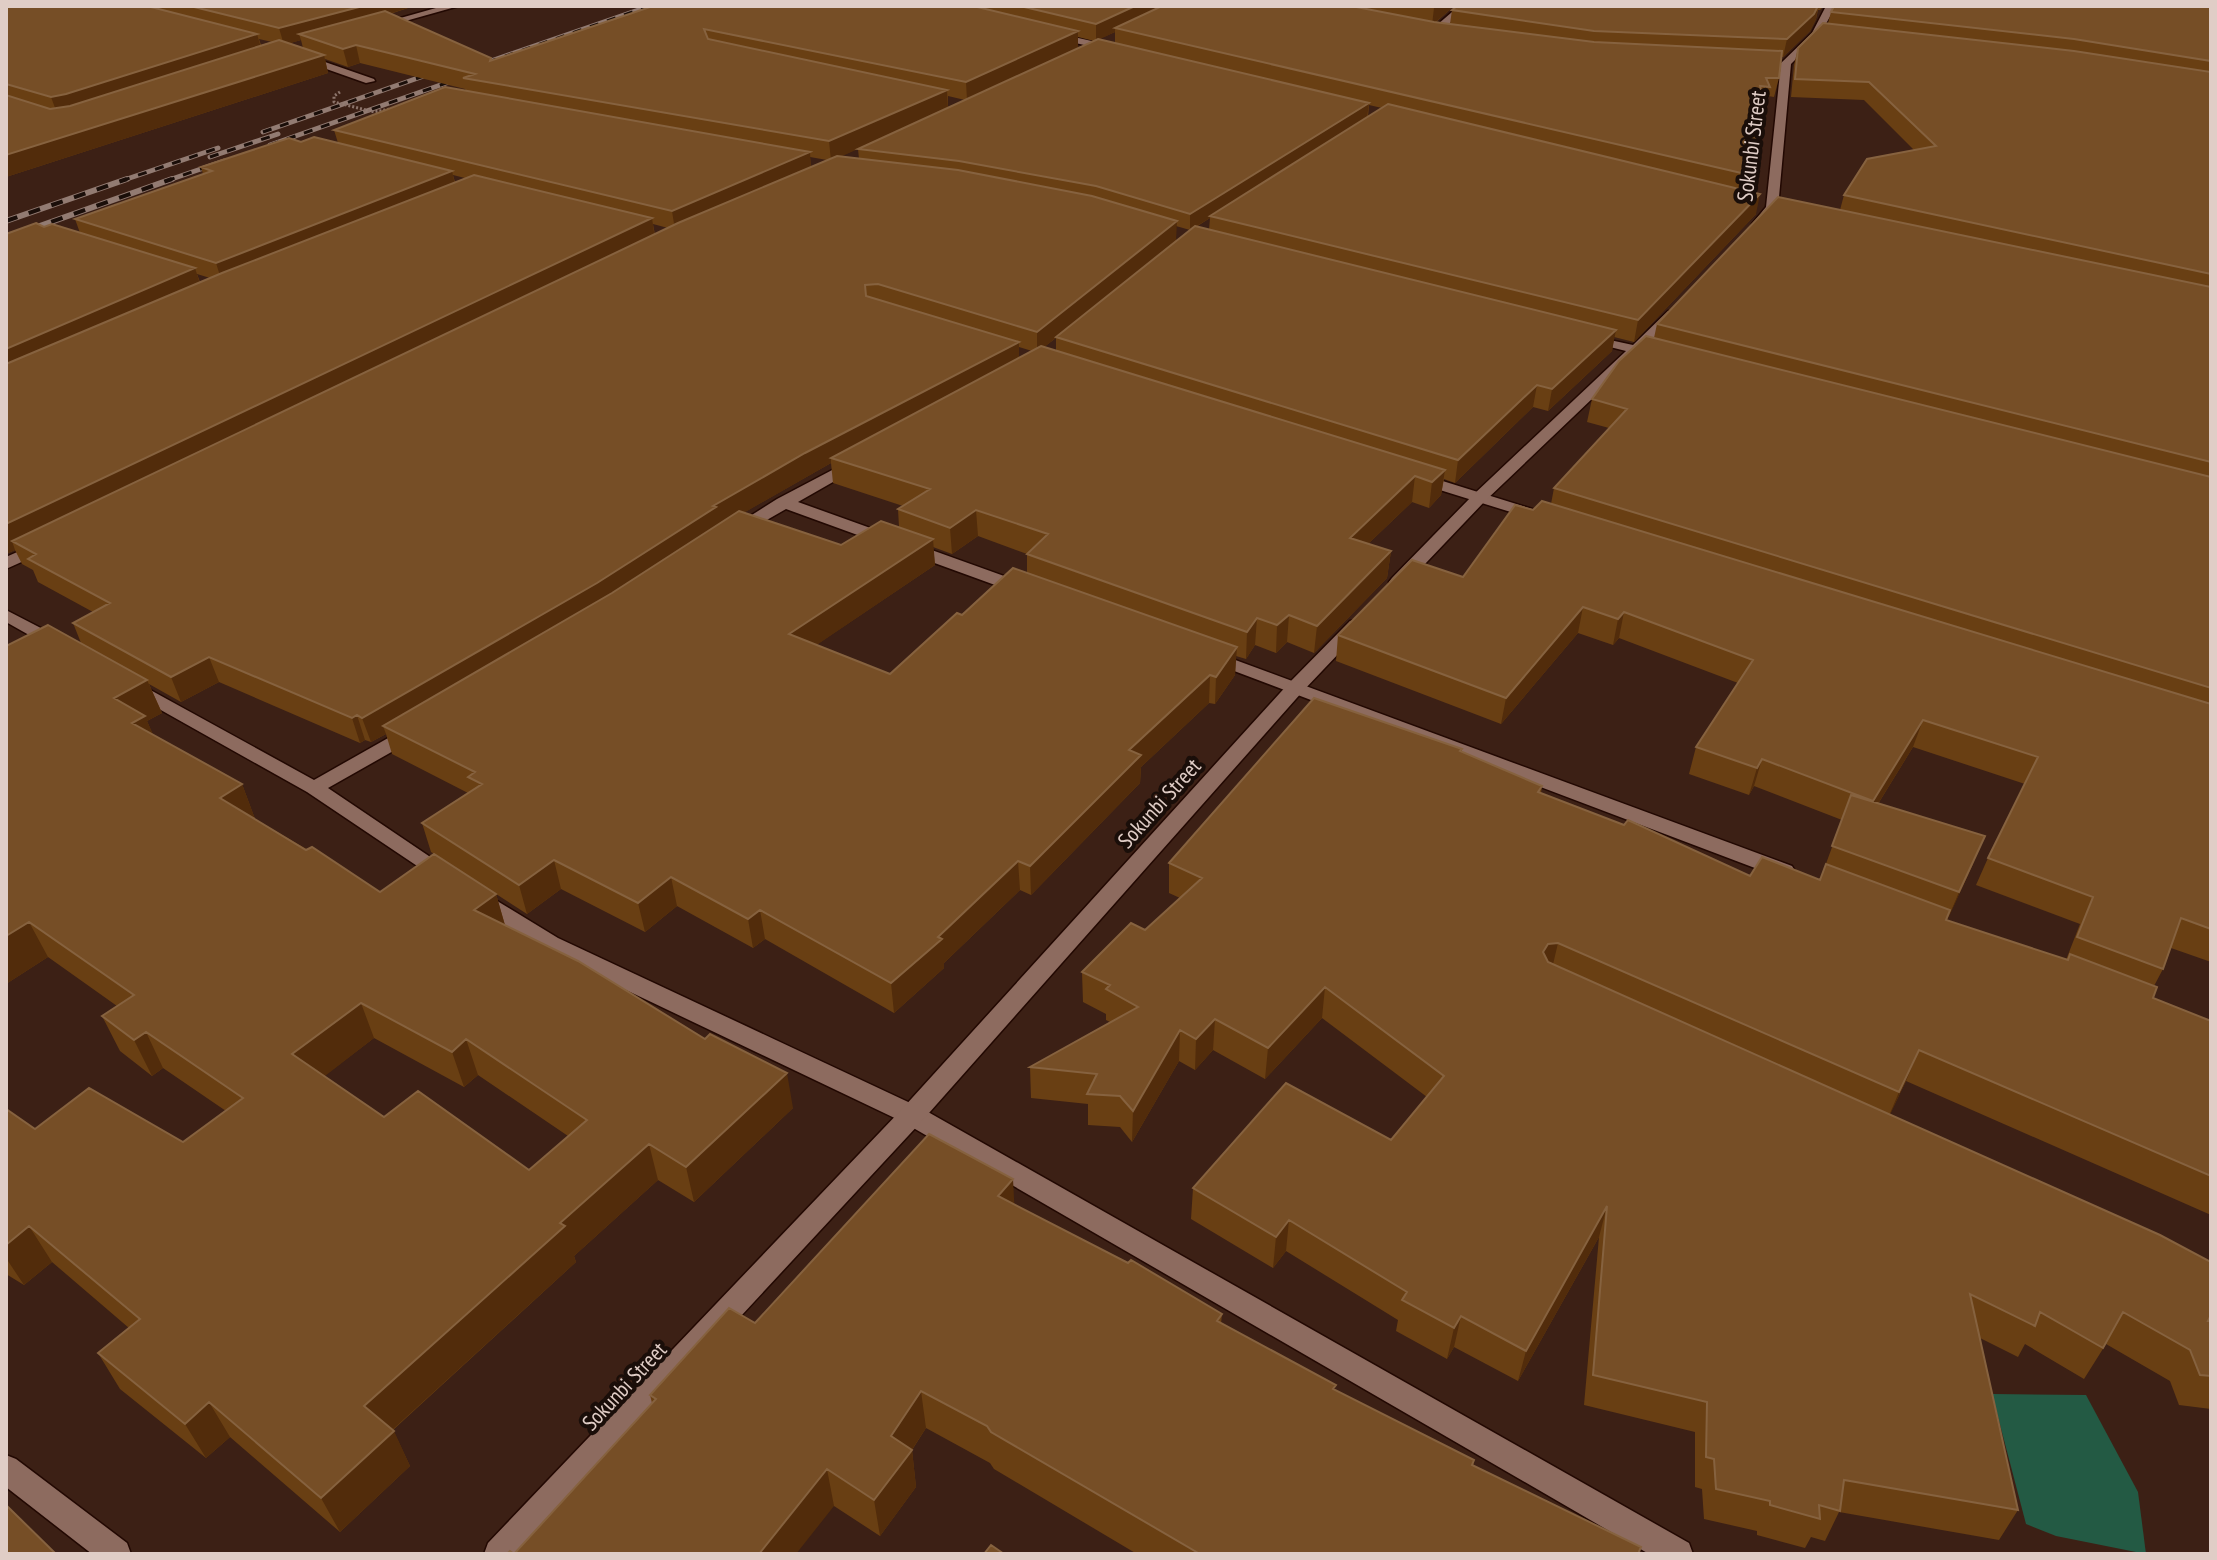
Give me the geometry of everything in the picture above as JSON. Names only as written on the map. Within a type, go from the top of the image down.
[{"type":"street","points":[[369,28],[454,6]]},
{"type":"street","points":[[1433,33],[1465,6]]},
{"type":"street","points":[[1812,13],[1828,11]]},
{"type":"street","points":[[1828,11],[1816,34],[1832,36]]},
{"type":"street","points":[[1418,30],[1448,35]]},
{"type":"street","points":[[1043,33],[1133,53]]},
{"type":"street","name":"Sokunbi Street","points":[[1742,241],[1772,208],[1778,62],[1816,34]]},
{"type":"street","points":[[1077,58],[1117,39]]},
{"type":"street","points":[[298,47],[312,43]]},
{"type":"street","points":[[284,51],[370,81]]},
{"type":"street","name":"Sokunbi Street","points":[[499,1554],[912,1115],[1296,687],[1479,498],[1638,350],[1690,295]]},
{"type":"street","points":[[1577,335],[1669,358]]},
{"type":"street","points":[[713,545],[865,457]]},
{"type":"street","points":[[1404,474],[1555,521]]},
{"type":"street","points":[[783,502],[1047,597]]},
{"type":"street","points":[[6,564],[49,543]]},
{"type":"street","points":[[6,615],[73,653]]},
{"type":"street","points":[[1193,650],[1798,876]]},
{"type":"street","points":[[113,675],[314,788],[550,944],[912,1115],[1678,1554]]},
{"type":"street","points":[[314,788],[420,728]]},
{"type":"street","points":[[6,1469],[116,1554]]},
{"type":"path","points":[[340,92],[334,96],[334,102],[374,112],[398,107]]},
{"type":"green space","points":[[1992,1394],[2086,1395],[2138,1492],[2146,1554],[2056,1536],[2026,1524]]},
{"type":"building","points":[[6,6],[147,6],[257,34],[51,97],[6,84]]},
{"type":"building","points":[[190,6],[363,6],[279,28]]},
{"type":"building","points":[[653,6],[973,6],[1078,31],[966,82],[704,29],[708,39],[947,90],[829,141],[463,78],[475,74],[356,45],[343,49],[299,34],[385,11],[491,58],[490,61]]},
{"type":"building","points":[[1020,6],[1135,6],[1096,24]]},
{"type":"building","points":[[1162,6],[1351,6],[1434,22],[1594,42],[1782,51],[1779,78],[1766,78],[1770,87],[1760,86],[1765,107],[1750,175],[1115,28]]},
{"type":"building","points":[[1457,6],[1818,6],[1814,14],[1787,39],[1594,31],[1452,10]]},
{"type":"building","points":[[1834,6],[2211,6],[2211,61],[2074,39],[1831,12]]},
{"type":"building","points":[[1823,23],[2074,51],[2211,72],[2211,274],[1844,195],[1867,159],[1936,146],[1869,82],[1795,79],[1798,48]]},
{"type":"building","points":[[1098,39],[1369,103],[1190,214],[1096,186],[959,161],[858,149]]},
{"type":"building","points":[[279,40],[324,55],[6,155],[6,95],[50,109],[70,106]]},
{"type":"building","points":[[445,87],[810,152],[672,211],[334,130]]},
{"type":"building","points":[[1388,104],[1760,194],[1638,320],[1210,216]]},
{"type":"building","points":[[314,137],[452,171],[216,263],[75,219],[212,171],[201,167],[289,138],[301,142]]},
{"type":"building","points":[[837,156],[958,170],[1092,196],[1177,221],[1037,332],[878,284],[865,285],[866,296],[1019,342],[805,453],[713,506],[716,507],[597,583],[362,718],[357,715],[352,718],[209,657],[171,677],[73,623],[110,603],[28,559],[36,554],[12,541],[678,223]]},
{"type":"building","points":[[474,175],[652,218],[6,524],[6,364],[222,273]]},
{"type":"building","points":[[1778,197],[2211,287],[2211,462],[1657,324]]},
{"type":"building","points":[[36,223],[44,227],[52,224],[195,268],[6,349],[6,234]]},
{"type":"building","points":[[1195,226],[1616,330],[1552,389],[1537,385],[1458,460],[1056,337]]},
{"type":"building","points":[[1646,336],[2211,477],[2211,688],[1554,488],[1627,409],[1592,399],[1619,361]]},
{"type":"building","points":[[1041,346],[1445,470],[1432,482],[1415,476],[1350,538],[1391,551],[1317,626],[1289,615],[1277,625],[1257,618],[1247,632],[1027,554],[1048,534],[976,510],[950,528],[898,509],[930,489],[831,458]]},
{"type":"building","points":[[1542,501],[2211,704],[2211,929],[2181,918],[2163,969],[2077,937],[2093,897],[1988,858],[2038,757],[1923,720],[1873,801],[1762,759],[1757,768],[1696,747],[1753,660],[1624,612],[1618,619],[1583,607],[1506,698],[1338,635],[1412,560],[1463,577],[1515,505],[1533,510]]},
{"type":"building","points":[[739,511],[841,545],[881,521],[933,539],[789,634],[890,674],[957,613],[962,615],[1013,568],[1237,647],[1216,677],[1210,675],[1129,750],[1141,755],[1030,866],[1018,861],[938,937],[942,939],[891,983],[760,910],[748,919],[671,877],[638,903],[554,860],[519,885],[422,823],[482,784],[468,777],[475,772],[383,726],[612,593]]},
{"type":"building","points":[[48,625],[147,680],[114,698],[145,716],[132,723],[242,784],[220,798],[306,850],[312,847],[380,892],[434,854],[496,894],[474,910],[578,961],[705,1039],[710,1034],[787,1073],[686,1167],[649,1144],[560,1223],[565,1226],[364,1406],[394,1431],[321,1498],[209,1402],[185,1424],[98,1353],[140,1319],[29,1226],[6,1245],[6,1109],[35,1129],[89,1088],[183,1142],[243,1098],[146,1032],[134,1040],[102,1016],[134,995],[29,922],[6,936],[6,646]],"holes":[[[361,1003],[452,1052],[466,1039],[587,1120],[529,1170],[418,1091],[384,1117],[292,1054]]]},
{"type":"building","points":[[1314,698],[1462,749],[1460,751],[1542,786],[1538,792],[1624,825],[1628,820],[1750,876],[1762,857],[1820,880],[1826,864],[1950,910],[1946,920],[2068,960],[2070,954],[2157,987],[2153,998],[2211,1021],[2211,1176],[1919,1050],[1899,1092],[1558,943],[1548,944],[1543,952],[1548,962],[2160,1235],[2211,1262],[2211,1315],[2208,1321],[2211,1321],[2211,1376],[2200,1375],[2190,1350],[2123,1312],[2103,1348],[2040,1312],[2035,1326],[1970,1294],[2018,1510],[1844,1480],[1840,1511],[1819,1505],[1820,1519],[1770,1505],[1770,1501],[1716,1489],[1714,1459],[1706,1457],[1707,1402],[1593,1375],[1607,1206],[1526,1351],[1461,1316],[1454,1328],[1402,1300],[1407,1292],[1289,1220],[1276,1237],[1193,1188],[1286,1083],[1391,1140],[1444,1076],[1325,987],[1268,1048],[1215,1019],[1196,1039],[1180,1030],[1133,1111],[1120,1096],[1087,1094],[1097,1074],[1030,1067],[1138,1007],[1106,989],[1110,985],[1082,972],[1131,923],[1145,930],[1202,878],[1169,863]]},
{"type":"building","points":[[1851,795],[1985,836],[1959,892],[1832,846]]},
{"type":"building","points":[[929,1134],[1013,1179],[998,1196],[1128,1263],[1131,1260],[1222,1314],[1217,1321],[1336,1385],[1333,1389],[1474,1460],[1472,1465],[1641,1547],[1638,1554],[1200,1554],[991,1432],[987,1426],[921,1391],[891,1436],[912,1450],[874,1500],[827,1469],[759,1554],[514,1554],[656,1399],[650,1395],[729,1308],[755,1323]]},
{"type":"building","points":[[6,1505],[56,1554],[6,1554]]},
{"type":"building","points":[[991,1545],[1004,1554],[984,1554]]},
{"type":"railway","points":[[471,68],[650,6]]},
{"type":"railway","points":[[263,132],[441,70]]},
{"type":"railway","points":[[270,145],[466,76]]},
{"type":"railway","points":[[210,157],[278,134]]},
{"type":"railway","points":[[121,181],[218,148]]},
{"type":"railway","points":[[166,181],[224,161]]},
{"type":"railway","points":[[6,221],[127,179]]},
{"type":"railway","points":[[6,238],[172,179]]}]
